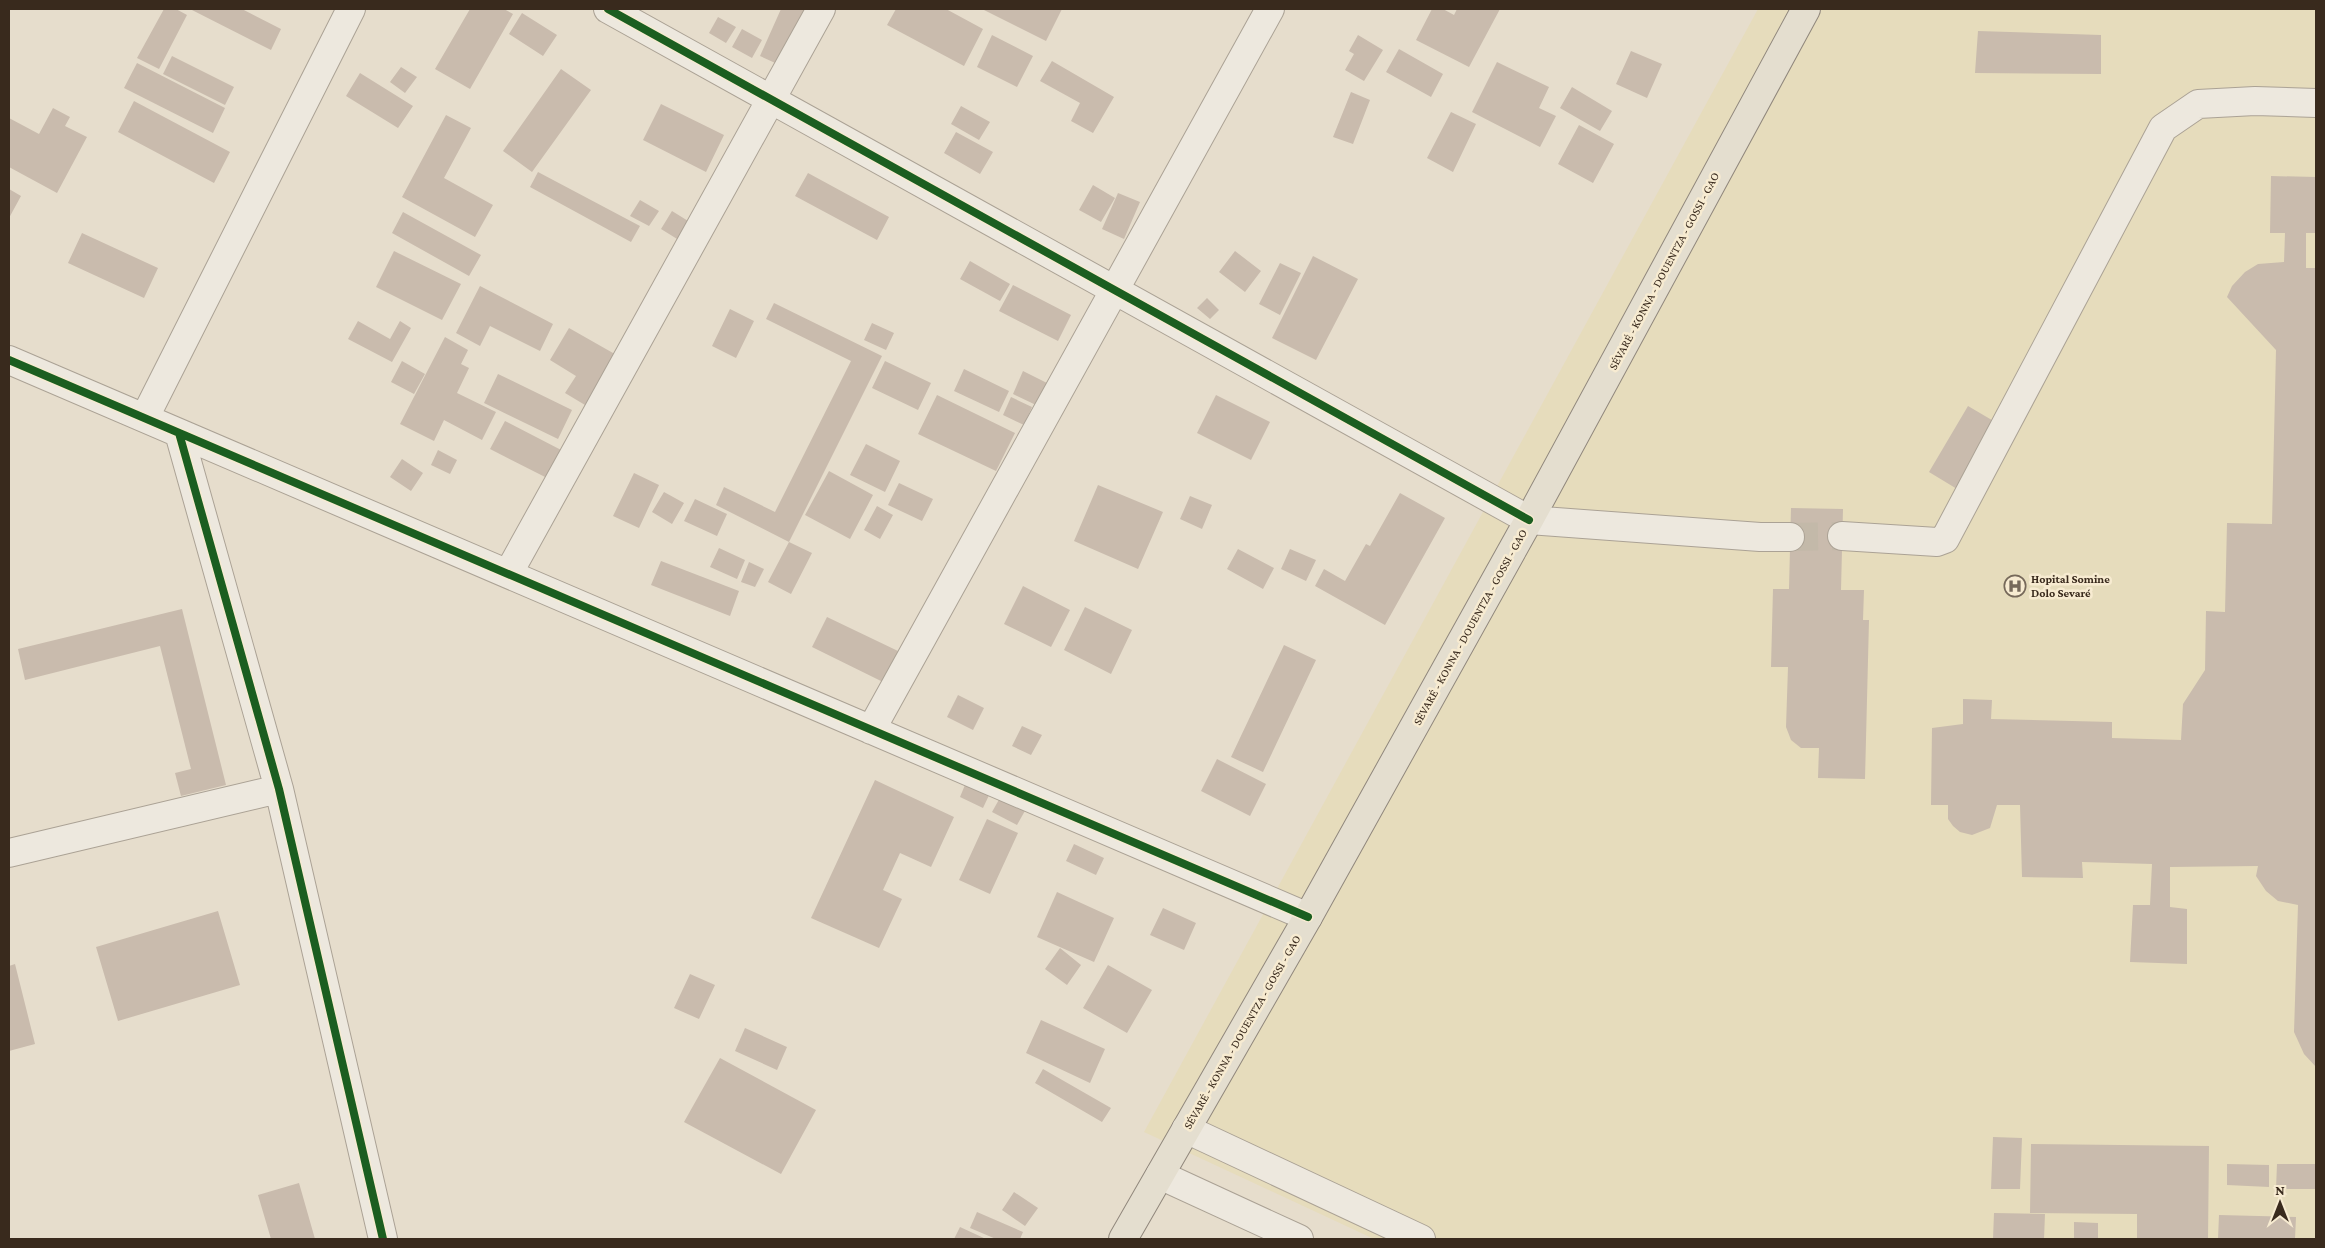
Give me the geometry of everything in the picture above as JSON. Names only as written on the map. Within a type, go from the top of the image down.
[{"type":"main road","name":"SÉVARÉ - KONNA - DOUENTZA - GOSSI - GAO","points":[[1123,1239],[1308,917],[1529,520],[1806,9]]},
{"type":"street","points":[[145,417],[351,9]]},
{"type":"street","points":[[608,9],[1529,520],[1750,537],[1790,537]]},
{"type":"street","points":[[508,574],[821,9]]},
{"type":"street","points":[[871,730],[1270,9]]},
{"type":"street","points":[[1842,536],[1937,542],[1944,539],[2163,128],[2198,104],[2255,101],[2316,103]]},
{"type":"street","points":[[9,360],[1308,917]]},
{"type":"street","points":[[179,433],[279,789],[383,1239]]},
{"type":"street","points":[[9,853],[279,789]]},
{"type":"street","points":[[1186,1129],[1420,1239]]},
{"type":"street","points":[[1160,1175],[1299,1239]]},
{"type":"shaded area","name":"Hopital Somine Dolo Sevaré","points":[[1758,9],[2316,9],[2316,1239],[1374,1239],[1144,1132]]},
{"type":"building","points":[[164,9],[176,9],[187,15],[159,69],[137,58]]},
{"type":"building","points":[[190,9],[242,9],[281,29],[271,50]]},
{"type":"building","points":[[470,9],[504,9],[513,14],[470,89],[435,69]]},
{"type":"building","points":[[781,9],[811,9],[784,67],[760,56]]},
{"type":"building","points":[[896,9],[946,9],[983,29],[964,66],[887,25]]},
{"type":"building","points":[[982,9],[1062,9],[1046,41]]},
{"type":"building","points":[[1432,9],[1443,9],[1454,15],[1457,9],[1500,9],[1469,67],[1416,40]]},
{"type":"building","points":[[522,13],[557,35],[543,56],[509,34]]},
{"type":"building","points":[[718,17],[736,27],[726,43],[709,33]]},
{"type":"building","points":[[742,29],[762,40],[752,58],[732,47]]},
{"type":"building","points":[[1978,31],[2101,35],[2101,74],[1975,73]]},
{"type":"building","points":[[992,35],[1033,56],[1017,87],[977,67]]},
{"type":"building","points":[[1358,35],[1383,50],[1364,81],[1345,70],[1354,54],[1349,51]]},
{"type":"building","points":[[1399,49],[1443,74],[1431,97],[1386,72]]},
{"type":"building","points":[[1631,51],[1662,64],[1647,98],[1616,84]]},
{"type":"building","points":[[172,56],[234,87],[225,105],[163,74]]},
{"type":"building","points":[[1052,61],[1114,97],[1093,133],[1071,121],[1080,103],[1040,81]]},
{"type":"building","points":[[1497,62],[1549,87],[1539,108],[1556,116],[1540,147],[1472,112]]},
{"type":"building","points":[[137,63],[225,108],[213,133],[124,88]]},
{"type":"building","points":[[401,67],[417,77],[405,93],[390,82]]},
{"type":"building","points":[[561,69],[591,90],[532,172],[503,151]]},
{"type":"building","points":[[360,73],[413,106],[398,128],[346,96]]},
{"type":"building","points":[[1572,87],[1612,111],[1600,131],[1560,108]]},
{"type":"building","points":[[1351,92],[1370,100],[1353,144],[1333,137]]},
{"type":"building","points":[[134,101],[230,152],[214,183],[118,132]]},
{"type":"building","points":[[661,104],[724,135],[706,172],[643,140]]},
{"type":"building","points":[[961,106],[990,122],[979,140],[951,124]]},
{"type":"building","points":[[53,108],[70,117],[65,126],[87,137],[57,193],[9,167],[9,118],[39,134]]},
{"type":"building","points":[[1451,112],[1476,124],[1453,172],[1427,158]]},
{"type":"building","points":[[446,115],[471,128],[444,178],[493,205],[475,237],[402,197]]},
{"type":"building","points":[[1579,125],[1614,144],[1593,183],[1558,164]]},
{"type":"building","points":[[956,132],[993,152],[980,174],[944,153]]},
{"type":"building","points":[[538,172],[640,226],[631,242],[530,187]]},
{"type":"building","points":[[808,173],[889,217],[877,240],[795,196]]},
{"type":"building","points":[[2271,176],[2316,177],[2316,233],[2306,233],[2306,268],[2316,268],[2316,1067],[2304,1054],[2294,1032],[2298,905],[2278,901],[2266,891],[2256,876],[2258,866],[2170,867],[2170,907],[2187,909],[2187,964],[2130,962],[2133,905],[2150,905],[2152,864],[2082,862],[2083,878],[2022,877],[2020,805],[1997,805],[1990,828],[1972,835],[1960,832],[1953,826],[1948,819],[1948,805],[1931,805],[1932,728],[1963,724],[1963,699],[1992,700],[1991,719],[2112,722],[2112,738],[2181,740],[2183,704],[2205,670],[2206,611],[2225,612],[2227,523],[2272,524],[2276,350],[2227,297],[2232,286],[2245,272],[2258,264],[2284,262],[2285,233],[2270,233]]},
{"type":"building","points":[[1093,185],[1115,198],[1101,222],[1079,210]]},
{"type":"building","points":[[9,189],[21,196],[9,218]]},
{"type":"building","points":[[1118,193],[1140,202],[1124,239],[1102,229]]},
{"type":"building","points":[[640,200],[659,211],[649,226],[630,216]]},
{"type":"building","points":[[672,211],[693,224],[682,242],[661,229]]},
{"type":"building","points":[[403,212],[481,255],[469,276],[392,233]]},
{"type":"building","points":[[82,233],[158,268],[144,298],[68,263]]},
{"type":"building","points":[[394,251],[461,284],[442,320],[376,287]]},
{"type":"building","points":[[1235,251],[1261,271],[1245,292],[1219,272]]},
{"type":"building","points":[[1313,256],[1358,279],[1316,360],[1272,338]]},
{"type":"building","points":[[970,261],[1010,284],[1000,301],[960,279]]},
{"type":"building","points":[[1280,263],[1301,273],[1280,315],[1259,304]]},
{"type":"building","points":[[1013,285],[1071,315],[1058,341],[999,311]]},
{"type":"building","points":[[480,286],[553,324],[540,351],[490,326],[480,346],[456,333]]},
{"type":"building","points":[[1207,298],[1219,310],[1210,319],[1197,308]]},
{"type":"building","points":[[774,303],[882,356],[789,542],[716,505],[724,487],[775,512],[851,361],[766,319]]},
{"type":"building","points":[[730,309],[754,321],[736,358],[712,346]]},
{"type":"building","points":[[358,321],[390,339],[400,321],[411,328],[392,362],[348,339]]},
{"type":"building","points":[[872,323],[894,333],[886,350],[864,340]]},
{"type":"building","points":[[569,328],[620,357],[590,408],[565,393],[576,376],[550,360]]},
{"type":"building","points":[[445,337],[468,350],[461,364],[469,368],[457,393],[496,412],[482,440],[444,420],[434,441],[400,424]]},
{"type":"building","points":[[402,361],[425,374],[414,394],[391,382]]},
{"type":"building","points":[[885,361],[931,383],[918,410],[872,388]]},
{"type":"building","points":[[964,369],[1009,391],[999,412],[954,391]]},
{"type":"building","points":[[1023,371],[1047,383],[1036,405],[1013,394]]},
{"type":"building","points":[[498,374],[572,410],[558,439],[484,403]]},
{"type":"building","points":[[937,395],[1015,433],[996,471],[918,434]]},
{"type":"building","points":[[1216,395],[1270,422],[1251,460],[1197,433]]},
{"type":"building","points":[[1011,397],[1032,407],[1024,425],[1003,415]]},
{"type":"building","points":[[1968,406],[2002,426],[1962,492],[1929,472]]},
{"type":"building","points":[[505,421],[565,452],[551,480],[490,449]]},
{"type":"building","points":[[866,444],[900,461],[885,492],[850,475]]},
{"type":"building","points":[[438,450],[457,460],[450,474],[431,465]]},
{"type":"building","points":[[402,459],[423,473],[411,491],[390,477]]},
{"type":"building","points":[[829,471],[873,495],[850,539],[805,515]]},
{"type":"building","points":[[634,473],[659,485],[639,528],[613,516]]},
{"type":"building","points":[[899,483],[933,499],[922,521],[888,505]]},
{"type":"building","points":[[1098,485],[1163,512],[1138,569],[1074,541]]},
{"type":"building","points":[[664,492],[684,503],[672,524],[652,512]]},
{"type":"building","points":[[1400,493],[1445,518],[1385,625],[1315,586],[1324,569],[1345,581],[1366,544],[1370,546]]},
{"type":"building","points":[[1190,496],[1212,505],[1202,529],[1180,519]]},
{"type":"building","points":[[695,499],[727,514],[717,536],[684,521]]},
{"type":"building","points":[[877,506],[893,515],[880,539],[864,530]]},
{"type":"building","points":[[1791,508],[1843,509],[1841,590],[1864,590],[1863,620],[1869,620],[1865,779],[1818,778],[1819,748],[1801,748],[1791,740],[1786,727],[1788,667],[1771,667],[1773,589],[1789,589]]},
{"type":"building","points":[[789,542],[812,553],[791,594],[768,582]]},
{"type":"building","points":[[719,548],[745,560],[737,579],[710,567]]},
{"type":"building","points":[[1238,549],[1274,568],[1263,589],[1227,569]]},
{"type":"building","points":[[1290,549],[1316,560],[1306,581],[1281,569]]},
{"type":"building","points":[[661,561],[739,591],[730,616],[651,585]]},
{"type":"building","points":[[749,562],[764,569],[755,587],[741,582]]},
{"type":"building","points":[[1023,586],[1070,610],[1051,647],[1004,624]]},
{"type":"building","points":[[1085,607],[1132,630],[1111,674],[1064,650]]},
{"type":"building","points":[[182,609],[226,785],[181,796],[175,773],[191,769],[160,646],[25,680],[18,649]]},
{"type":"building","points":[[827,617],[898,651],[883,682],[812,647]]},
{"type":"building","points":[[1284,645],[1316,660],[1263,772],[1231,757]]},
{"type":"building","points":[[958,695],[984,708],[973,730],[947,717]]},
{"type":"building","points":[[1022,726],[1042,735],[1031,755],[1012,746]]},
{"type":"building","points":[[1217,759],[1266,784],[1250,816],[1201,791]]},
{"type":"building","points":[[875,780],[954,817],[931,867],[900,853],[883,890],[902,899],[879,948],[811,918]]},
{"type":"building","points":[[967,780],[991,791],[983,808],[960,797]]},
{"type":"building","points":[[1001,796],[1026,809],[1017,825],[992,812]]},
{"type":"building","points":[[987,819],[1018,833],[990,894],[959,880]]},
{"type":"building","points":[[1074,844],[1104,858],[1096,875],[1066,861]]},
{"type":"building","points":[[1057,892],[1114,918],[1094,962],[1037,937]]},
{"type":"building","points":[[1163,908],[1196,923],[1184,950],[1150,935]]},
{"type":"building","points":[[218,911],[240,985],[118,1021],[96,947]]},
{"type":"building","points":[[1060,948],[1081,965],[1067,985],[1045,969]]},
{"type":"building","points":[[15,964],[35,1044],[9,1051],[9,966]]},
{"type":"building","points":[[1108,965],[1152,990],[1127,1033],[1083,1008]]},
{"type":"building","points":[[690,974],[715,985],[699,1019],[674,1008]]},
{"type":"building","points":[[1041,1020],[1105,1049],[1090,1083],[1026,1053]]},
{"type":"building","points":[[745,1028],[787,1047],[777,1070],[735,1051]]},
{"type":"building","points":[[720,1058],[816,1110],[781,1174],[684,1122]]},
{"type":"building","points":[[1043,1069],[1111,1108],[1102,1122],[1035,1083]]},
{"type":"building","points":[[1993,1137],[2022,1138],[2020,1189],[1991,1189]]},
{"type":"building","points":[[2031,1144],[2209,1146],[2208,1239],[2137,1239],[2137,1214],[2030,1213]]},
{"type":"building","points":[[2227,1164],[2269,1165],[2269,1187],[2227,1185]]},
{"type":"building","points":[[2277,1164],[2316,1164],[2316,1189],[2276,1189]]},
{"type":"building","points":[[299,1183],[315,1239],[271,1239],[258,1195]]},
{"type":"building","points":[[1014,1192],[1038,1208],[1025,1226],[1002,1210]]},
{"type":"building","points":[[977,1212],[1023,1232],[1020,1239],[996,1239],[970,1228]]},
{"type":"building","points":[[1994,1213],[2045,1214],[2044,1239],[1993,1239]]},
{"type":"building","points":[[2219,1215],[2296,1217],[2295,1239],[2218,1239]]},
{"type":"building","points":[[2074,1222],[2098,1223],[2098,1239],[2074,1239]]},
{"type":"building","points":[[960,1227],[986,1239],[954,1239]]},
{"type":"tunnel","points":[[1790,537],[1842,536]]},
{"type":"cycle path","points":[[608,9],[1529,520]]},
{"type":"cycle path","points":[[9,360],[1308,917]]},
{"type":"cycle path","points":[[179,433],[279,789],[383,1239]]},
{"type":"place","name":"Hopital Somine Dolo Sevaré","points":[[2015,586]]}]
